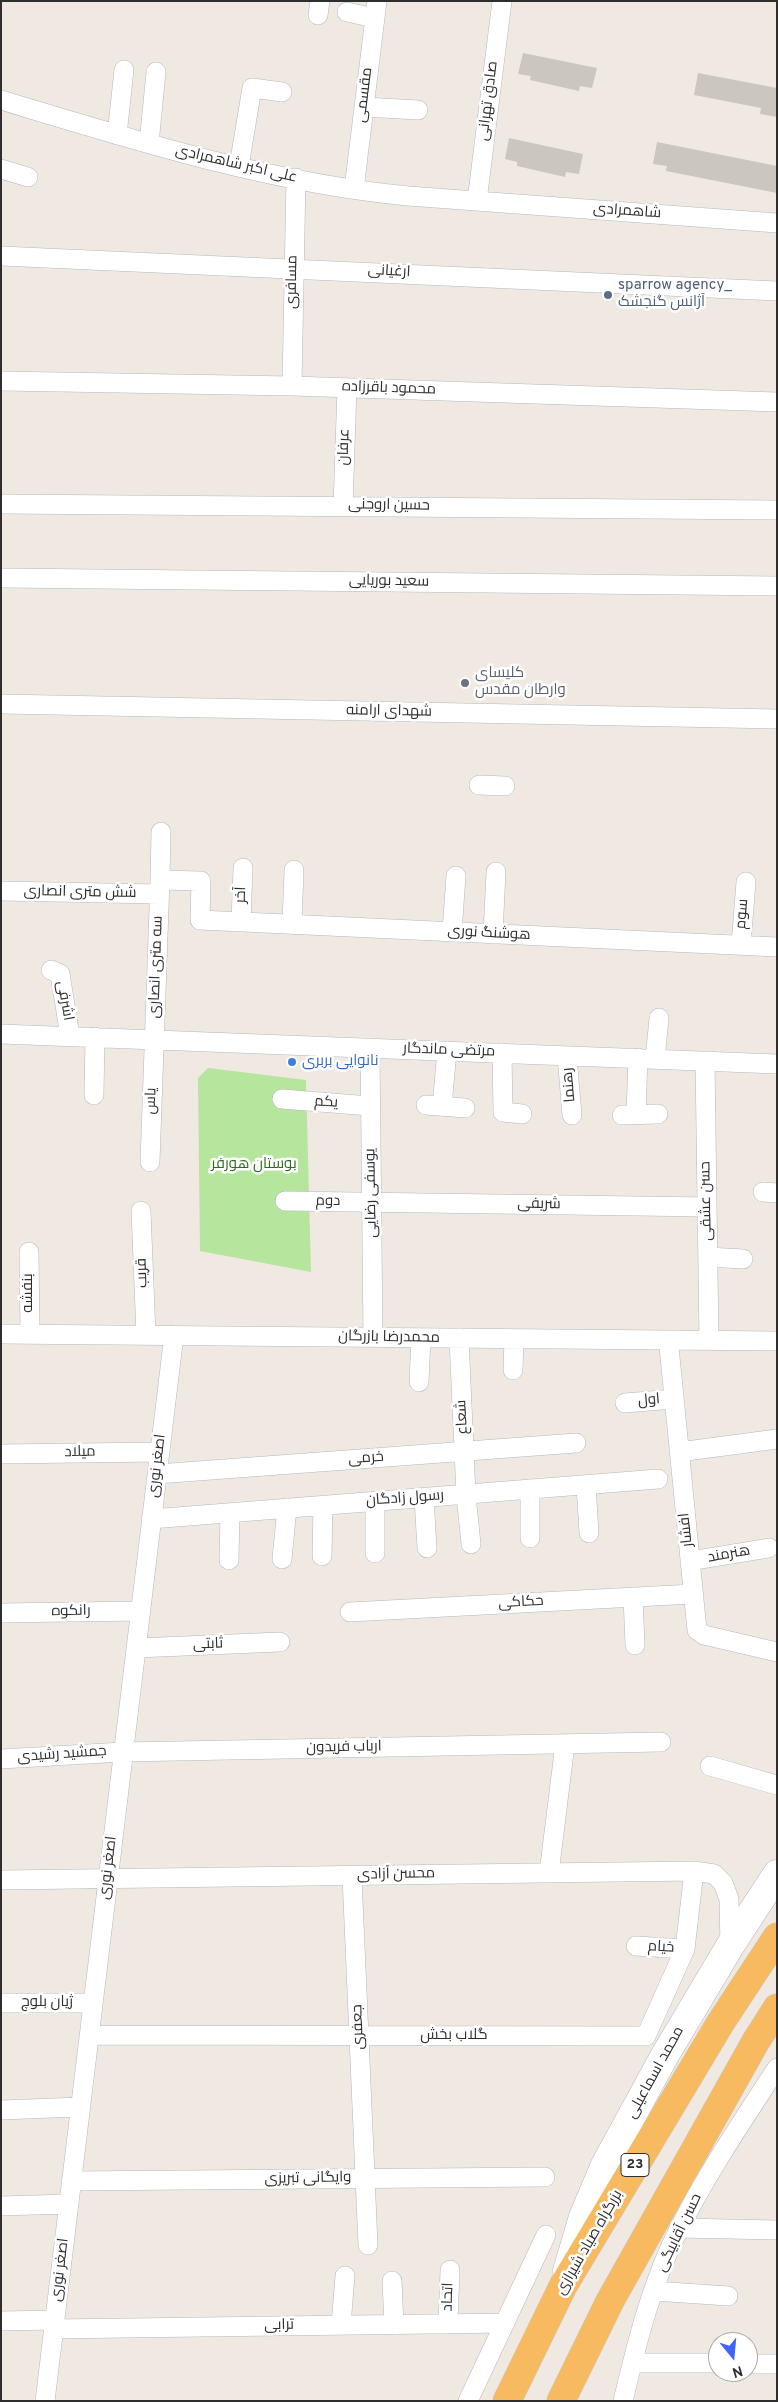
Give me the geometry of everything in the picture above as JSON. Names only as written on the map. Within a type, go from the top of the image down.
[{"type":"highway","name":"بزرگراه صیاد شیرازی","points":[[507,2401],[563,2286],[721,2022],[777,1937]]},
{"type":"highway","points":[[561,2401],[610,2301],[756,2041],[777,2008]]},
{"type":"main road","name":"محمد اسماعیلی","points":[[563,2286],[583,2217],[605,2165],[665,2055],[730,1946],[777,1874]]},
{"type":"street","name":"صادق تهرانی","points":[[477,201],[502,1]]},
{"type":"street","points":[[347,12],[376,10]]},
{"type":"street","name":"مقسمی","points":[[354,189],[376,10]]},
{"type":"street","points":[[117,135],[124,70]]},
{"type":"street","points":[[149,144],[156,72]]},
{"type":"street","points":[[239,166],[252,88],[282,92]]},
{"type":"street","name":"علی اکبر شاهمرادی","points":[[1,100],[149,144],[239,166],[354,189],[477,201]]},
{"type":"street","points":[[364,107],[418,110]]},
{"type":"street","points":[[1,169],[28,177]]},
{"type":"street","name":"مسافری","points":[[292,386],[296,178]]},
{"type":"street","name":"شاهمرادی","points":[[477,201],[777,223]]},
{"type":"street","name":"ارغیانی","points":[[1,256],[777,291]]},
{"type":"street","name":"محمود باقرزاده","points":[[1,381],[292,386],[777,402]]},
{"type":"street","name":"عرفان","points":[[343,506],[347,388]]},
{"type":"street","name":"حسین اروجنی","points":[[1,504],[777,510]]},
{"type":"street","name":"سعید بوریایی","points":[[1,578],[777,586]]},
{"type":"street","name":"شهدای ارامنه","points":[[1,704],[777,719]]},
{"type":"street","points":[[479,785],[505,786]]},
{"type":"street","name":"سه متری انصاری","points":[[154,1040],[161,832]]},
{"type":"street","name":"آخر","points":[[241,922],[243,868]]},
{"type":"street","points":[[292,924],[294,870]]},
{"type":"street","points":[[493,934],[496,872]]},
{"type":"street","points":[[452,932],[456,876]]},
{"type":"street","name":"شش متری انصاری","points":[[1,891],[159,887],[201,880],[200,920]]},
{"type":"street","name":"سوم","points":[[741,945],[746,882]]},
{"type":"street","name":"هوشنگ نوری","points":[[200,920],[777,947]]},
{"type":"street","name":"اشرفی","points":[[51,970],[60,974],[70,1036]]},
{"type":"street","points":[[658,1114],[629,1114],[659,1018]]},
{"type":"street","name":"مرتضی ماندگار","points":[[1,1034],[777,1064]]},
{"type":"street","points":[[92,1095],[95,1037]]},
{"type":"street","name":"یاس","points":[[150,1162],[154,1040]]},
{"type":"street","name":"یوسفی رضایی","points":[[370,1048],[373,1338]]},
{"type":"street","points":[[446,1051],[434,1105],[465,1108]]},
{"type":"street","points":[[502,1053],[503,1112],[522,1114]]},
{"type":"street","name":"رهنما","points":[[567,1056],[572,1115]]},
{"type":"street","name":"حسن عشقی","points":[[705,1061],[709,1340]]},
{"type":"street","name":"یکم","points":[[282,1100],[370,1106]]},
{"type":"street","name":"دوم","points":[[285,1201],[372,1202]]},
{"type":"street","name":"شریفی","points":[[372,1202],[707,1207]]},
{"type":"street","name":"قریب","points":[[141,1211],[146,1336]]},
{"type":"street","name":"بنفشه","points":[[29,1252],[30,1334]]},
{"type":"street","points":[[708,1257],[743,1259]]},
{"type":"street","name":"محمدرضا بازرگان","points":[[1,1334],[777,1341]]},
{"type":"street","name":"اصغر نوری","points":[[45,2401],[174,1336]]},
{"type":"street","points":[[419,1382],[421,1338]]},
{"type":"street","name":"شعاع","points":[[459,1338],[466,1495],[471,1544]]},
{"type":"street","points":[[513,1370],[514,1339]]},
{"type":"street","name":"افشار","points":[[669,1347],[697,1630],[704,1635],[777,1652]]},
{"type":"street","name":"اول","points":[[625,1403],[674,1399]]},
{"type":"street","points":[[679,1452],[777,1439]]},
{"type":"street","name":"خرمی","points":[[157,1474],[576,1443]]},
{"type":"street","name":"میلاد","points":[[1,1454],[159,1452]]},
{"type":"street","name":"رسول زادگان","points":[[151,1519],[658,1479]]},
{"type":"street","points":[[586,1485],[590,1533]]},
{"type":"street","points":[[530,1489],[530,1538]]},
{"type":"street","points":[[424,1498],[428,1548]]},
{"type":"street","points":[[375,1502],[375,1553]]},
{"type":"street","points":[[322,1556],[323,1506]]},
{"type":"street","points":[[282,1559],[287,1508]]},
{"type":"street","points":[[229,1560],[230,1513]]},
{"type":"street","name":"هنرمند","points":[[690,1561],[769,1548]]},
{"type":"street","name":"حکاکی","points":[[350,1612],[693,1594]]},
{"type":"street","points":[[633,1597],[635,1645]]},
{"type":"street","name":"رانکوه","points":[[1,1613],[140,1611]]},
{"type":"street","name":"ثابتی","points":[[136,1648],[280,1642]]},
{"type":"street","name":"ارباب فریدون","points":[[123,1752],[662,1742]]},
{"type":"street","points":[[549,1873],[565,1744]]},
{"type":"street","name":"جمشید رشیدی","points":[[1,1759],[123,1752]]},
{"type":"street","points":[[710,1766],[777,1785]]},
{"type":"street","name":"محسن آزادی","points":[[1,1880],[694,1871],[714,1874],[726,1890],[730,1946]]},
{"type":"street","name":"گلاب بخش","points":[[89,2035],[646,2036],[686,1949],[694,1871]]},
{"type":"street","name":"جعفری","points":[[352,1876],[368,2245]]},
{"type":"street","name":"خیام","points":[[636,1946],[686,1949]]},
{"type":"street","name":"ژیان بلوچ","points":[[1,2003],[93,2003]]},
{"type":"street","name":"حسن آقابیگی","points":[[623,2401],[632,2362],[654,2290],[679,2228],[724,2149],[774,2075]]},
{"type":"street","points":[[1,2110],[80,2107]]},
{"type":"street","name":"وایگانی تبریزی","points":[[71,2182],[545,2177]]},
{"type":"street","points":[[1,2206],[68,2204]]},
{"type":"street","points":[[679,2228],[777,2230]]},
{"type":"street","points":[[468,2401],[546,2235]]},
{"type":"street","name":"اتحاد","points":[[448,2324],[450,2270]]},
{"type":"street","points":[[341,2325],[345,2276]]},
{"type":"street","points":[[392,2281],[394,2324]]},
{"type":"street","points":[[654,2290],[728,2296]]},
{"type":"street","name":"ترابی","points":[[1,2321],[54,2324],[341,2325],[505,2323]]},
{"type":"street","points":[[632,2362],[708,2363]]},
{"type":"street","points":[[758,2364],[777,2364]]},
{"type":"green space","name":"بوستان هورفر","points":[[208,1068],[306,1080],[311,1272],[200,1251],[198,1078]]},
{"type":"building","points":[[523,53],[597,68],[592,88],[580,86],[579,91],[530,80],[531,76],[518,74]]},
{"type":"building","points":[[698,73],[777,88],[777,117],[760,114],[761,108],[694,95]]},
{"type":"building","points":[[509,138],[583,154],[579,174],[566,172],[565,177],[517,166],[517,162],[505,159]]},
{"type":"building","points":[[657,142],[777,166],[777,193],[666,171],[667,166],[653,164]]},
{"type":"place","name":"sparrow agency_ آژانس گنجشک","points":[[608,295]]},
{"type":"place","name":"کلیسای وارطان مقدس","points":[[465,683]]},
{"type":"place","name":"نانوایی بربری","points":[[292,1062]]}]
